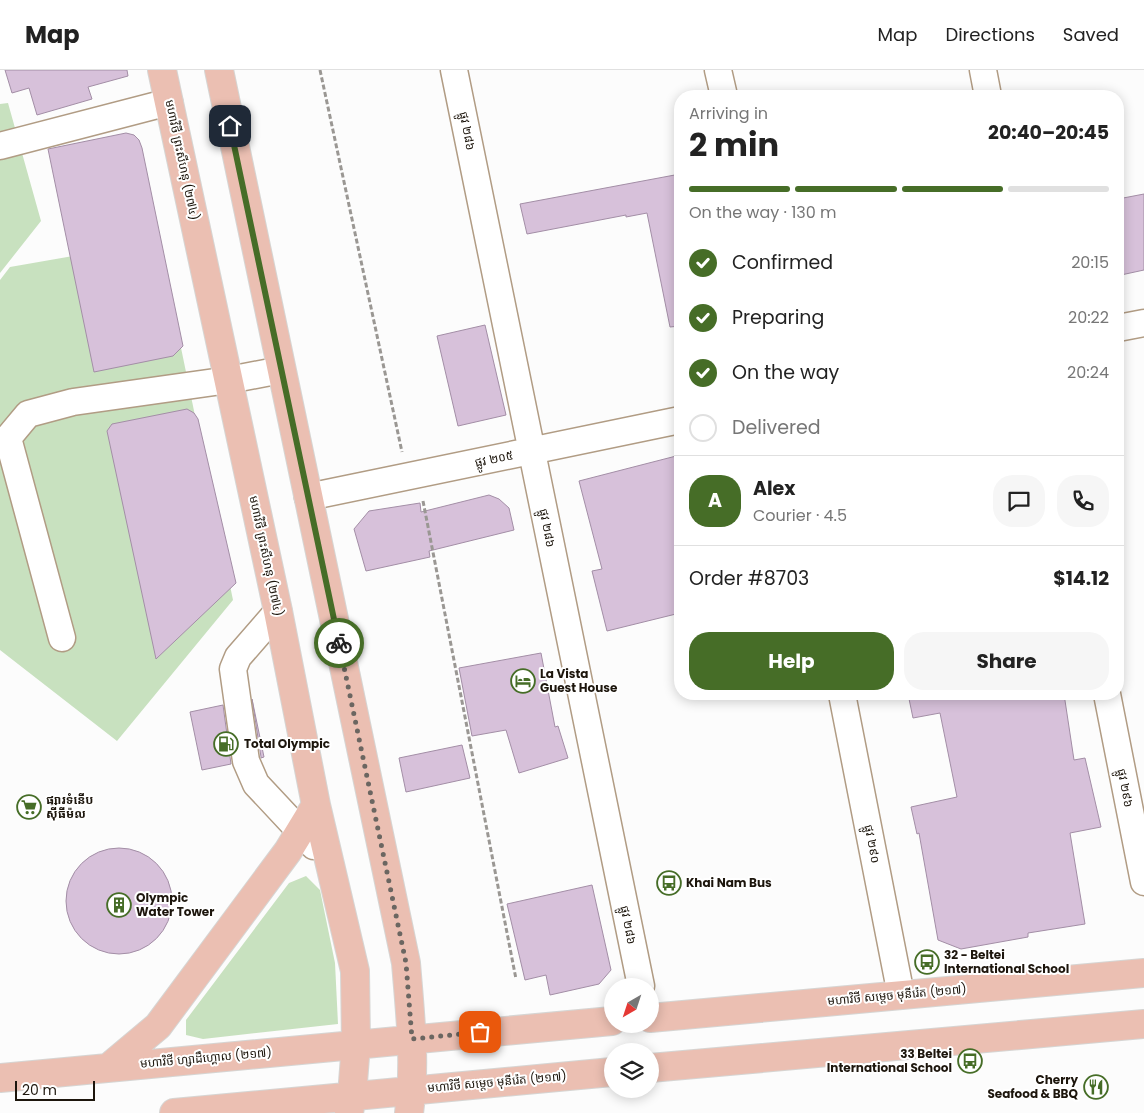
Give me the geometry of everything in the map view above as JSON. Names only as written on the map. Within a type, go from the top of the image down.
[{"type":"main road","name":"មហាវិថី ព្រះសីហនុ (២៧៤)","points":[[162,70],[278,611],[316,805],[355,971],[356,1044],[351,1104]]},
{"type":"main road","points":[[174,1113],[411,1101],[412,1039],[406,963],[218,70]]},
{"type":"main road","points":[[108,1068],[158,1026],[288,851],[316,805]]},
{"type":"main road","name":"មហាវិថី សម្តេច មុនីរ៉េត (២១៧)","points":[[659,1017],[1144,973]]},
{"type":"main road","points":[[412,1039],[604,1022]]},
{"type":"main road","points":[[659,1067],[1144,1024]]},
{"type":"main road","name":"មហាវិថី ហ្សាដឹហ្គោល (២១៧)","points":[[0,1078],[412,1039]]},
{"type":"main road","name":"មហាវិថី សម្តេច មុនីរ៉េត (២១៧)","points":[[411,1101],[604,1073]]},
{"type":"street","name":"ផ្លូវ ២៨៦","points":[[454,70],[638,978]]},
{"type":"street","points":[[718,70],[723,90]]},
{"type":"street","points":[[983,70],[987,90]]},
{"type":"street","points":[[0,146],[169,102]]},
{"type":"street","points":[[1124,327],[1144,323]]},
{"type":"street","points":[[62,638],[8,438],[28,414],[72,402],[229,380],[281,370]]},
{"type":"street","name":"ផ្លូវ ២០៥","points":[[308,497],[674,421]]},
{"type":"street","points":[[278,611],[238,657],[233,669],[246,762],[256,784],[330,863]]},
{"type":"street","name":"ផ្លូវ ២៩០","points":[[843,700],[902,995]]},
{"type":"street","name":"ផ្លូវ ២៩៦","points":[[1108,700],[1144,882]]},
{"type":"path","points":[[320,70],[412,476],[516,979]]},
{"type":"green space","points":[[8,103],[41,221],[0,273],[0,104]]},
{"type":"green space","points":[[159,241],[233,600],[117,741],[0,650],[0,280],[10,267]]},
{"type":"green space","points":[[306,876],[320,890],[335,963],[338,1024],[203,1039],[186,1035],[186,1020],[289,883]]},
{"type":"building","points":[[5,70],[127,70],[128,76],[88,87],[92,99],[37,115],[29,88],[12,93]]},
{"type":"building","points":[[126,133],[134,135],[139,140],[142,148],[183,346],[173,356],[94,372],[48,149]]},
{"type":"building","points":[[674,175],[674,327],[670,327],[647,213],[626,217],[626,215],[527,234],[520,204]]},
{"type":"building","points":[[1144,194],[1144,270],[1124,274],[1124,198]]},
{"type":"building","points":[[485,325],[506,415],[458,426],[437,336]]},
{"type":"building","points":[[187,409],[194,413],[198,419],[236,583],[156,659],[107,431],[112,424]]},
{"type":"building","points":[[674,457],[674,614],[607,631],[592,571],[602,569],[579,481]]},
{"type":"building","points":[[489,495],[499,499],[509,508],[514,530],[429,551],[430,557],[366,571],[354,529],[369,511],[420,503],[421,512]]},
{"type":"building","points":[[541,653],[555,727],[558,726],[568,758],[519,773],[506,730],[472,736],[459,668]]},
{"type":"building","points":[[252,699],[264,757],[261,758],[261,757]]},
{"type":"building","points":[[909,700],[1065,700],[1074,760],[1085,758],[1101,827],[1070,833],[1085,924],[1028,933],[1028,937],[961,949],[938,940],[919,833],[917,834],[911,807],[957,797],[940,713],[913,718]]},
{"type":"building","points":[[223,705],[231,764],[202,770],[190,712]]},
{"type":"building","points":[[462,745],[470,778],[406,792],[399,758]]},
{"type":"building","name":"Olympic Water Tower","points":[[119,848],[139,852],[156,864],[168,881],[172,901],[168,921],[156,938],[139,950],[119,954],[99,950],[82,938],[70,921],[66,901],[70,881],[82,864],[99,852]]},
{"type":"building","points":[[592,885],[611,970],[599,984],[550,995],[546,975],[525,980],[507,904]]},
{"type":"way so far","points":[[339,643],[406,963],[412,1039],[480,1032]]},
{"type":"place","name":"La Vista Guest House","points":[[523,681]]},
{"type":"place","name":"Total Olympic","points":[[226,744]]},
{"type":"place","name":"ផ្សារទំនើប ស៊ីធីម៉ល","points":[[29,807]]},
{"type":"place","name":"Khai Nam Bus","points":[[669,883]]},
{"type":"place","name":"Olympic Water Tower","points":[[119,905]]},
{"type":"place","name":"32 - Beltei International School","points":[[927,962]]},
{"type":"place","name":"33 Beltei International School","points":[[970,1061]]},
{"type":"place","name":"Cherry Seafood & BBQ","points":[[1096,1087]]},
{"type":"route","points":[[230,126],[339,643]]}]
